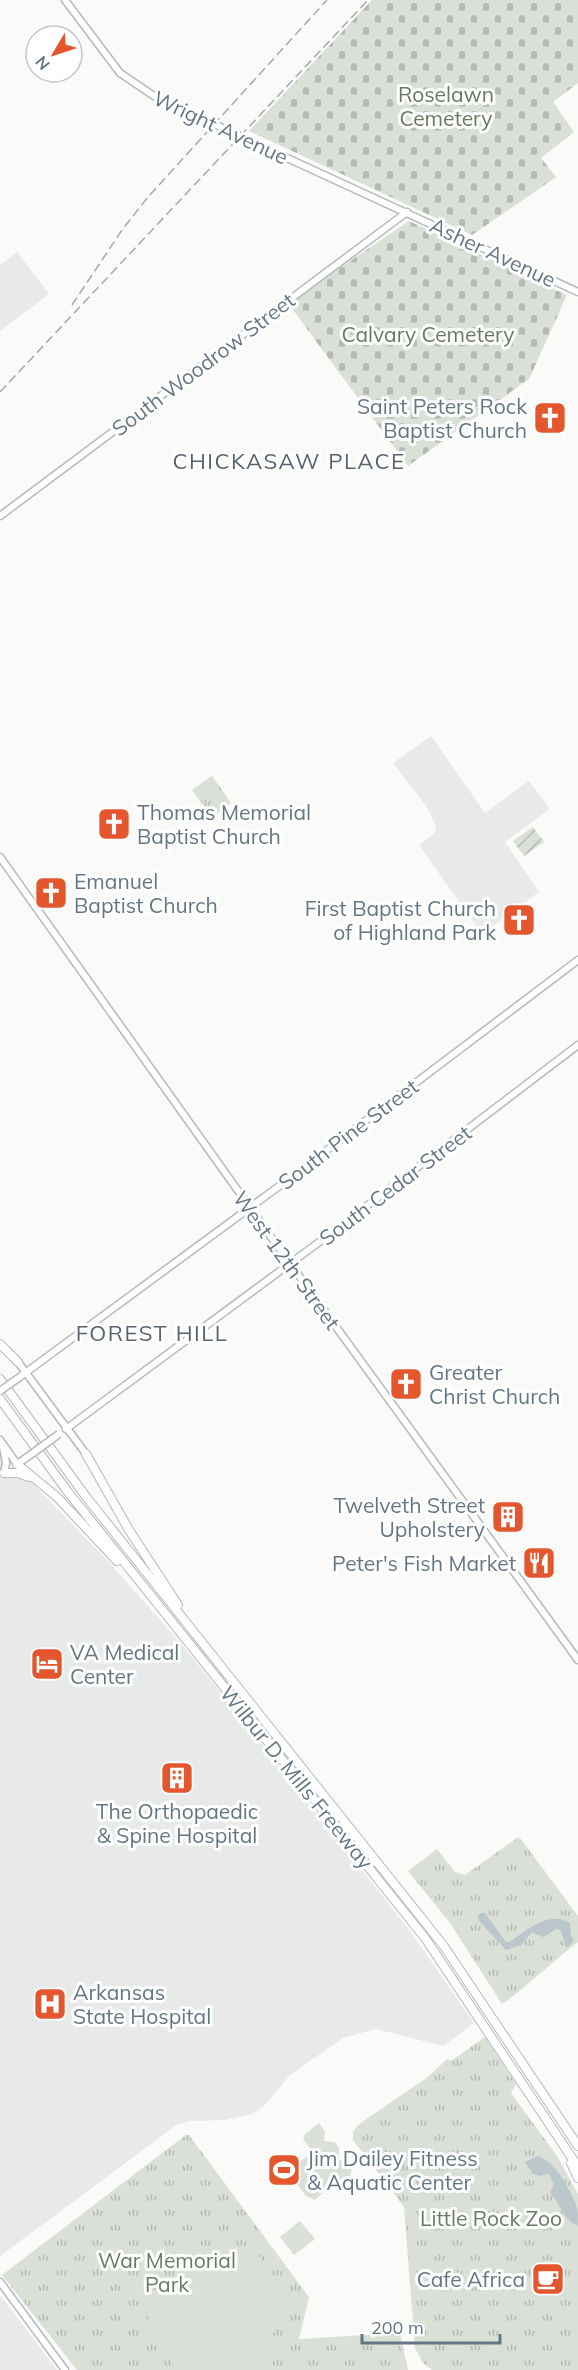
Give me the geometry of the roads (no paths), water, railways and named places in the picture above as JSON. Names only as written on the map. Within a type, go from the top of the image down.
[{"type":"highway","points":[[0,1344],[18,1362]]},
{"type":"highway","name":"Wilbur D. Mills Freeway","points":[[0,1379],[87,1498],[443,1945],[578,2146]]},
{"type":"highway","name":"Wilbur D. Mills Freeway","points":[[0,1399],[58,1479],[168,1619],[425,1938],[578,2167]]},
{"type":"highway","points":[[86,1454],[129,1530],[203,1643]]},
{"type":"highway","points":[[17,1464],[77,1516],[168,1619]]},
{"type":"highway","points":[[4,1473],[18,1473],[38,1481]]},
{"type":"highway","points":[[558,2137],[578,2178]]},
{"type":"main road","name":"Wright Avenue","points":[[65,0],[120,73],[154,96],[407,212]]},
{"type":"main road","name":"Asher Avenue","points":[[407,212],[578,292]]},
{"type":"main road","name":"South Woodrow Street","points":[[0,516],[407,212]]},
{"type":"main road","name":"West 12th Street","points":[[0,857],[289,1263],[578,1660]]},
{"type":"main road","name":"South Pine Street","points":[[0,1391],[578,960]]},
{"type":"main road","name":"South Cedar Street","points":[[66,1429],[578,1046]]},
{"type":"main road","points":[[18,1362],[86,1454]]},
{"type":"main road","points":[[1,1442],[17,1464],[60,1434]]},
{"type":"main road","points":[[1,1442],[6,1463],[4,1473]]},
{"type":"main road","points":[[0,2282],[65,2370]]},
{"type":"railway","points":[[72,305],[122,230],[148,197],[327,0]]},
{"type":"railway","points":[[0,392],[368,0]]},
{"type":"place","name":"Saint Peters Rock Baptist Church","points":[[550,418]]},
{"type":"place","name":"Thomas Memorial Baptist Church","points":[[114,824]]},
{"type":"place","name":"Emanuel Baptist Church","points":[[51,893]]},
{"type":"place","name":"First Baptist Church of Highland Park","points":[[519,920]]},
{"type":"place","name":"Greater Christ Church","points":[[406,1384]]},
{"type":"place","name":"Twelveth Street Upholstery","points":[[508,1517]]},
{"type":"place","name":"Peter's Fish Market","points":[[539,1563]]},
{"type":"place","name":"VA Medical Center","points":[[47,1664]]},
{"type":"place","name":"The Orthopaedic & Spine Hospital","points":[[177,1778]]},
{"type":"place","name":"Arkansas State Hospital","points":[[50,2004]]},
{"type":"place","name":"Jim Dailey Fitness & Aquatic Center","points":[[284,2170]]},
{"type":"place","name":"Cafe Africa","points":[[548,2279]]},
{"type":"district","name":"CHICKASAW PLACE","points":[[289,461]]},
{"type":"district","name":"FOREST HILL","points":[[152,1333]]},
{"type":"park label","name":"Roselawn Cemetery","points":[[446,106]]},
{"type":"park label","name":"Calvary Cemetery","points":[[428,334]]},
{"type":"park label","name":"Little Rock Zoo","points":[[491,2218]]},
{"type":"park label","name":"War Memorial Park","points":[[167,2272]]}]
